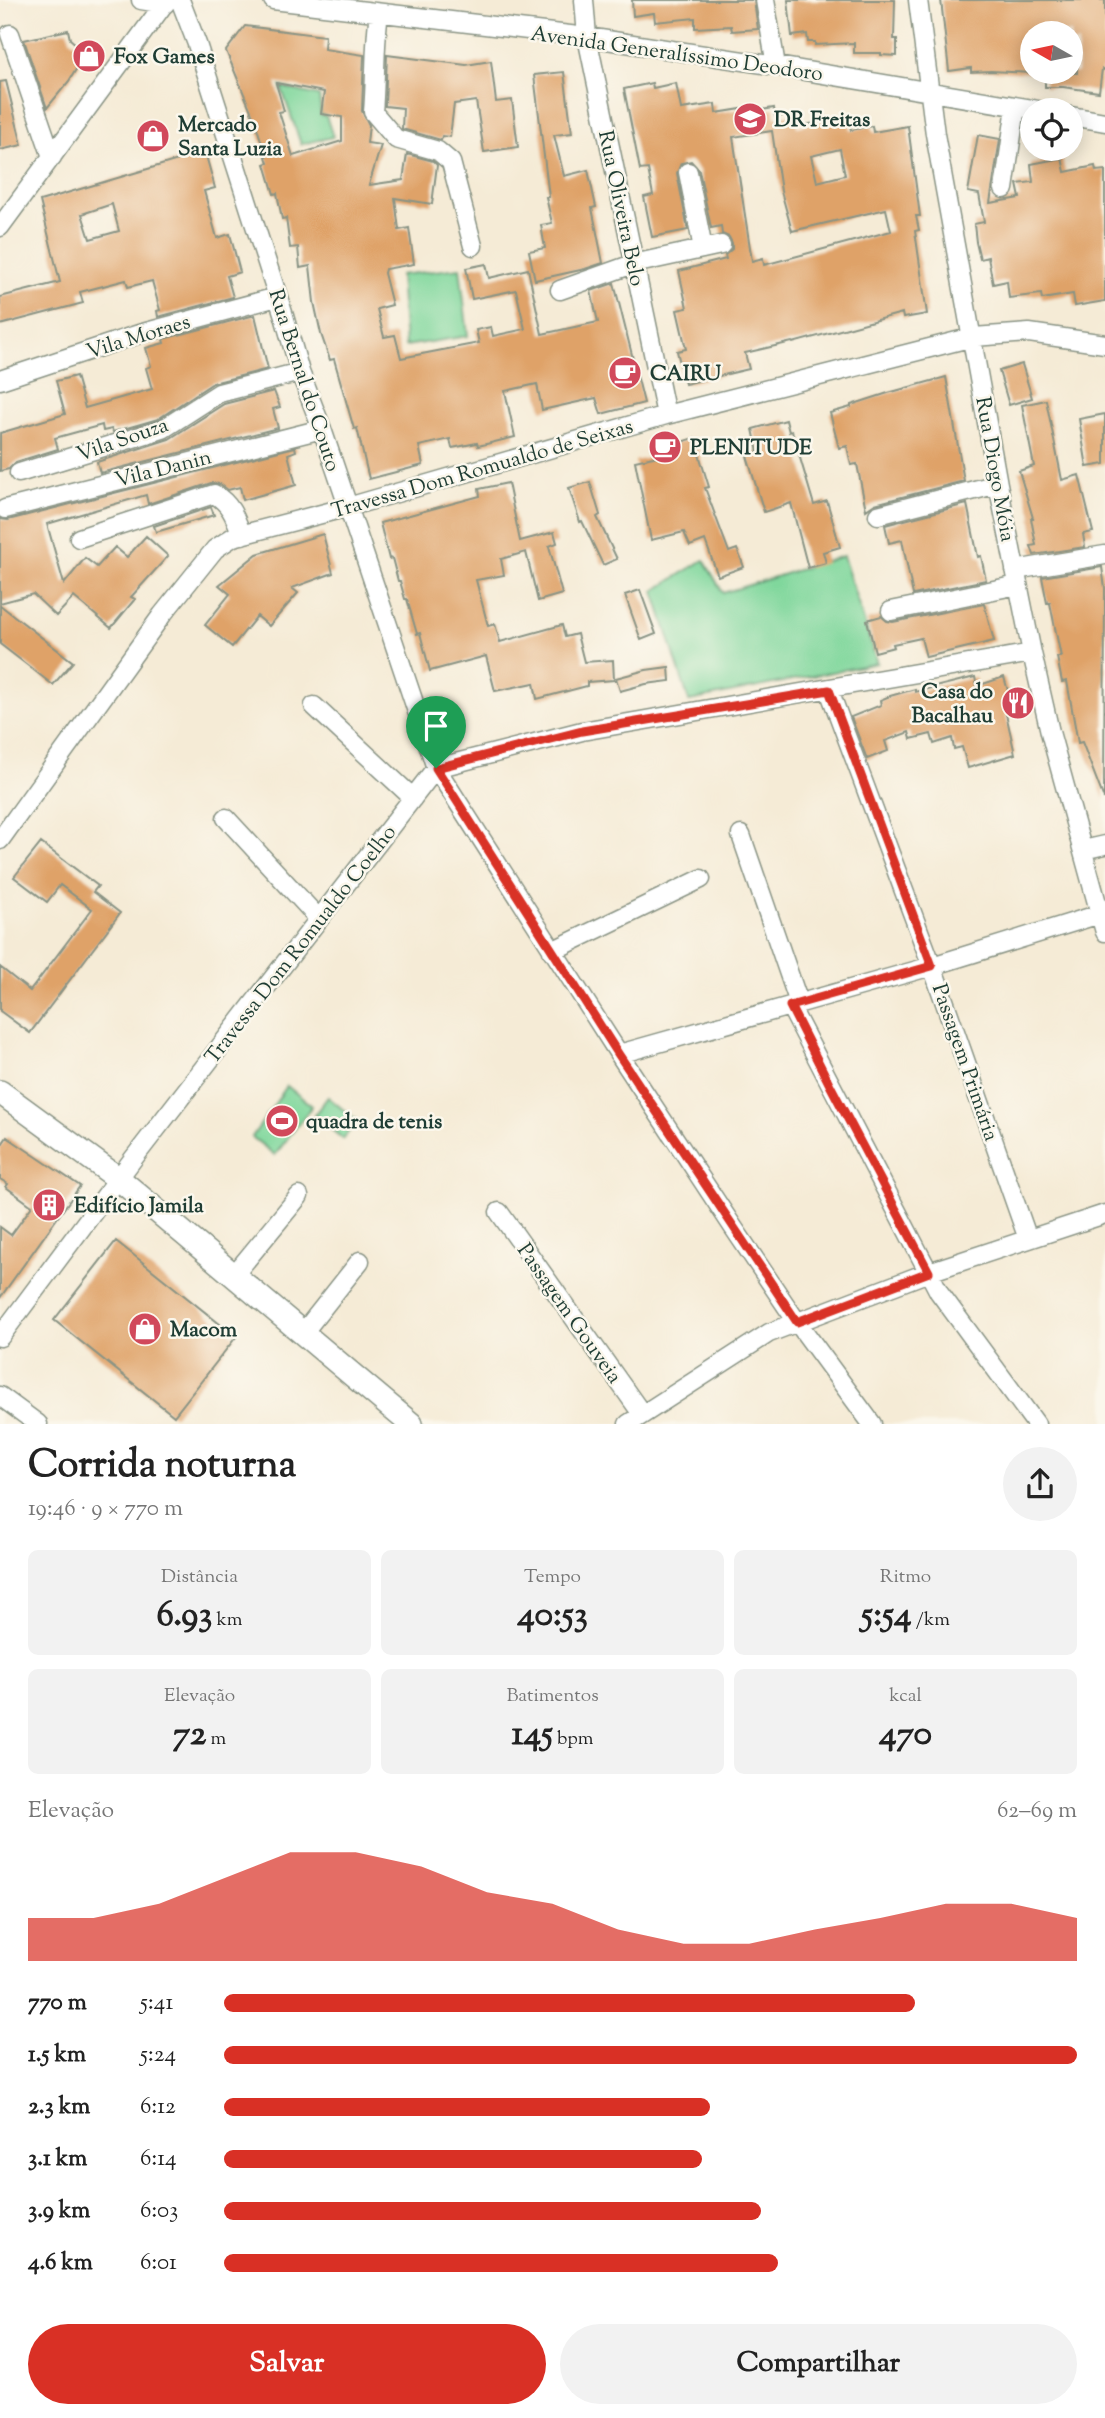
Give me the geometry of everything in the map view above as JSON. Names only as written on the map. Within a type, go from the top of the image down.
[{"type":"main road","points":[[0,1092],[119,1179],[411,1424]]},
{"type":"street","points":[[141,0],[171,1]]},
{"type":"street","name":"Avenida Generalíssimo Deodoro","points":[[273,0],[587,37],[1020,108]]},
{"type":"street","name":"Rua Oliveira Belo","points":[[584,0],[587,37],[666,415]]},
{"type":"street","points":[[765,0],[776,66]]},
{"type":"street","name":"Rua Diogo Móia","points":[[918,0],[935,134],[998,484],[1032,653],[1102,923]]},
{"type":"street","points":[[0,227],[171,1]]},
{"type":"street","name":"Rua Bernal do Couto","points":[[171,1],[197,44],[300,372],[322,429],[436,768],[619,1055],[797,1322],[872,1424]]},
{"type":"street","points":[[380,13],[375,40],[373,112],[396,139],[438,151],[451,162],[473,246]]},
{"type":"street","points":[[10,34],[52,157]]},
{"type":"street","points":[[1004,189],[1016,107]]},
{"type":"street","points":[[1083,118],[1105,122]]},
{"type":"street","points":[[560,290],[634,264],[712,247],[688,172]]},
{"type":"street","name":"Vila Moraes","points":[[1,380],[139,334],[277,297]]},
{"type":"street","name":"Travessa Dom Romualdo de Seixas","points":[[0,840],[162,615],[215,549],[233,537],[348,508],[666,415],[973,337],[1030,332],[1105,344]]},
{"type":"street","name":"Vila Souza","points":[[19,473],[163,429],[219,393],[300,372]]},
{"type":"street","name":"Vila Danin","points":[[5,509],[322,429]]},
{"type":"street","points":[[878,514],[998,484]]},
{"type":"street","points":[[79,538],[214,494],[231,508],[242,535]]},
{"type":"street","points":[[891,611],[1105,555]]},
{"type":"street","points":[[436,768],[582,731],[1032,653]]},
{"type":"street","name":"Passagem Primária","points":[[829,690],[932,966],[1028,1239]]},
{"type":"street","points":[[314,706],[413,798]]},
{"type":"street","name":"Travessa Dom Romualdo Coelho","points":[[0,1337],[436,768]]},
{"type":"street","points":[[226,818],[319,919]]},
{"type":"street","points":[[741,835],[795,1005],[830,1085],[949,1308],[1036,1424]]},
{"type":"street","points":[[1083,850],[1105,845]]},
{"type":"street","points":[[552,951],[701,879]]},
{"type":"street","points":[[619,1055],[932,966],[1102,923]]},
{"type":"street","points":[[234,1275],[299,1196]]},
{"type":"street","name":"Passagem Gouveia","points":[[499,1212],[635,1419]]},
{"type":"street","points":[[635,1419],[769,1333],[929,1272],[1105,1214]]},
{"type":"street","points":[[303,1333],[360,1261]]},
{"type":"street","points":[[0,1395],[38,1424]]},
{"type":"green space","points":[[281,87],[319,96],[321,115],[326,116],[333,137],[301,144]]},
{"type":"green space","points":[[460,268],[468,336],[405,346],[400,275]]},
{"type":"green space","points":[[843,556],[877,663],[689,701],[654,591],[704,560],[723,593]]},
{"type":"green space","name":"quadra de tenis","points":[[287,1086],[312,1106],[275,1155],[252,1137]]},
{"type":"green space","points":[[328,1097],[357,1121],[343,1139],[314,1115]]},
{"type":"building","points":[[632,0],[754,0],[758,29],[732,31],[731,26],[695,28],[695,18],[655,22],[654,13],[633,16]]},
{"type":"building","points":[[788,0],[895,0],[894,39],[897,39],[897,56],[854,53],[854,43],[815,45],[815,42],[808,42],[807,34],[792,36]]},
{"type":"building","points":[[941,0],[1105,0],[1105,70],[1102,69],[1099,92],[1045,87],[1045,84],[1083,84],[1083,21],[1020,21],[1020,72],[971,72],[971,68],[949,71]]},
{"type":"building","points":[[245,26],[325,36],[324,49],[364,55],[362,111],[369,125],[367,143],[381,145],[369,185],[403,180],[407,154],[433,161],[437,165],[432,204],[395,198],[399,230],[409,228],[414,264],[385,269],[392,305],[377,309],[384,337],[395,335],[401,358],[479,343],[476,330],[491,327],[493,336],[525,329],[516,290],[472,299],[466,268],[486,264],[489,278],[528,269],[542,334],[598,322],[591,291],[614,283],[644,403],[601,414],[596,398],[542,410],[537,384],[505,391],[515,437],[478,446],[477,443],[452,448],[450,439],[419,446],[423,465],[369,479],[357,428],[354,429],[334,359],[330,360],[321,334],[310,266],[300,268],[298,247],[290,248],[286,218],[282,219],[277,193],[274,194],[254,118],[226,51]],"holes":[[[276,83],[324,92],[321,114],[342,117],[342,141],[293,156],[279,112],[284,111]]]},
{"type":"building","points":[[68,30],[70,39],[86,53],[69,81],[47,108],[24,40]]},
{"type":"building","points":[[387,55],[466,65],[491,61],[496,102],[512,100],[518,147],[484,152],[476,101],[454,104],[450,137],[442,136],[441,140],[402,129],[403,108],[385,106]]},
{"type":"building","points":[[564,72],[572,133],[554,135],[564,176],[588,170],[596,207],[592,208],[603,263],[535,280],[529,251],[545,248],[541,225],[552,223],[546,197],[549,197],[534,75]]},
{"type":"building","points":[[6,81],[22,145],[0,150],[0,82]]},
{"type":"building","points":[[652,83],[653,88],[676,83],[681,109],[715,104],[716,113],[754,107],[755,111],[774,108],[775,117],[795,114],[797,127],[848,115],[851,130],[872,126],[873,132],[908,126],[920,216],[916,216],[919,230],[915,231],[927,314],[903,318],[902,313],[793,343],[745,353],[749,369],[685,384],[677,351],[686,349],[677,310],[687,308],[679,271],[726,259],[725,255],[732,249],[732,243],[729,237],[722,234],[721,226],[711,228],[699,170],[691,161],[681,163],[677,173],[688,230],[652,237],[644,197],[653,195],[648,169],[640,170],[624,89]],"holes":[[[772,131],[781,191],[792,231],[886,209],[891,231],[764,265],[763,258],[752,261],[733,137]],[[840,149],[845,175],[817,182],[811,156]]]},
{"type":"building","points":[[978,135],[1000,139],[990,203],[1020,198],[1017,184],[1033,182],[1031,164],[1063,161],[1065,172],[1095,166],[1096,171],[1105,170],[1105,301],[1075,306],[1073,294],[1042,299],[1041,294],[1009,298],[1007,281],[993,284],[988,257],[980,259],[974,224],[984,222],[979,194],[968,192]]},
{"type":"building","points":[[205,152],[215,188],[204,191],[217,238],[230,234],[240,272],[227,276],[233,297],[158,317],[157,311],[160,310],[152,281],[128,287],[126,280],[80,292],[83,303],[0,325],[0,297],[60,282],[40,201]],"holes":[[[112,204],[119,231],[90,239],[82,214]]]},
{"type":"building","points":[[255,315],[268,369],[213,383],[158,419],[113,432],[112,429],[103,431],[102,425],[55,438],[58,449],[16,462],[9,469],[0,471],[0,433],[65,414],[56,381],[76,376],[85,408],[152,389],[146,368],[151,366],[146,348],[164,343],[163,339]]},
{"type":"building","points":[[1022,364],[1032,398],[1009,405],[999,371]]},
{"type":"building","points":[[946,377],[964,481],[875,504],[866,510],[857,464],[851,465],[847,446],[839,448],[830,413]]},
{"type":"building","points":[[274,391],[280,407],[273,409],[278,428],[100,473],[97,462],[169,439],[224,404]]},
{"type":"building","points":[[1046,400],[1062,480],[1079,475],[1093,532],[1083,534],[1085,547],[1034,555],[1031,546],[1036,545],[1033,518],[1019,471],[1034,466],[1022,405]]},
{"type":"building","points":[[1105,414],[1105,464],[1087,467],[1079,419]]},
{"type":"building","points":[[786,420],[789,432],[792,431],[814,505],[827,501],[840,547],[823,552],[826,563],[808,568],[791,503],[764,512],[747,456],[758,452],[753,429]]},
{"type":"building","points":[[694,438],[709,487],[705,488],[729,552],[737,549],[744,567],[718,576],[705,540],[690,546],[684,532],[651,540],[635,461],[658,456],[656,450]]},
{"type":"building","points":[[295,447],[296,451],[288,454],[296,485],[243,500],[240,487],[228,490],[220,484],[211,483],[148,504],[146,495],[47,524],[64,584],[85,558],[97,567],[115,547],[127,557],[146,536],[168,556],[131,597],[135,599],[111,628],[74,597],[56,616],[33,594],[0,603],[0,519],[8,520]]},
{"type":"building","points":[[590,482],[600,515],[597,517],[617,559],[603,565],[582,521],[580,522],[569,488]]},
{"type":"building","points":[[508,483],[520,541],[554,532],[557,543],[549,546],[562,594],[538,601],[526,552],[501,559],[504,575],[476,580],[488,626],[495,624],[500,642],[562,625],[565,637],[577,634],[584,662],[613,660],[614,680],[587,682],[587,686],[537,699],[534,683],[495,691],[486,656],[430,671],[420,633],[417,634],[392,558],[389,559],[380,523],[480,496],[479,489]]},
{"type":"building","points":[[967,504],[978,557],[981,556],[986,580],[913,595],[902,540],[889,543],[885,525]]},
{"type":"building","points":[[211,507],[214,515],[156,532],[154,526]]},
{"type":"building","points":[[323,534],[333,573],[292,588],[298,593],[269,626],[257,616],[232,647],[205,625],[230,594],[219,585],[257,554]]},
{"type":"building","points":[[1102,567],[1105,588],[1104,799],[1082,742],[1078,743],[1067,681],[1062,682],[1057,657],[1061,657],[1042,577]]},
{"type":"building","points":[[640,590],[656,634],[641,640],[625,595]]},
{"type":"building","points":[[984,604],[994,641],[926,657],[921,638],[893,644],[894,647],[875,652],[867,620],[881,616],[893,622]]},
{"type":"building","points":[[0,605],[73,662],[53,685],[0,644]]},
{"type":"building","points":[[669,667],[670,681],[620,691],[616,678]]},
{"type":"building","points":[[975,677],[977,686],[1004,677],[1010,698],[1016,696],[1019,710],[1006,714],[1015,754],[968,768],[962,747],[954,749],[952,738],[934,744],[931,734],[911,739],[909,732],[885,741],[888,751],[867,759],[851,717],[881,705],[880,700],[890,696]]},
{"type":"building","points":[[41,843],[98,886],[93,892],[120,913],[30,1033],[0,1011],[0,967],[30,991],[92,909],[60,885],[47,902],[14,877]]},
{"type":"building","points":[[7,1137],[80,1186],[0,1298],[0,1227],[11,1235],[32,1206],[6,1187],[8,1184],[0,1179],[0,1147]]},
{"type":"building","name":"Macom","points":[[116,1241],[236,1337],[174,1416],[54,1320]]},
{"type":"place","name":"Fox Games","points":[[89,56]]},
{"type":"place","name":"DR Freitas","points":[[750,119]]},
{"type":"place","name":"Mercado Santa Luzia","points":[[153,136]]},
{"type":"place","name":"CAIRU","points":[[625,373]]},
{"type":"place","name":"PLENITUDE","points":[[665,447]]},
{"type":"place","name":"Casa do Bacalhau","points":[[1018,703]]},
{"type":"place","name":"quadra de tenis","points":[[282,1121]]},
{"type":"place","name":"Edifício Jamila","points":[[49,1205]]},
{"type":"place","name":"Macom","points":[[145,1329]]},
{"type":"route","points":[[829,690],[932,966],[790,1006],[929,1272],[797,1322],[619,1055],[436,768],[582,731],[829,690]]}]
